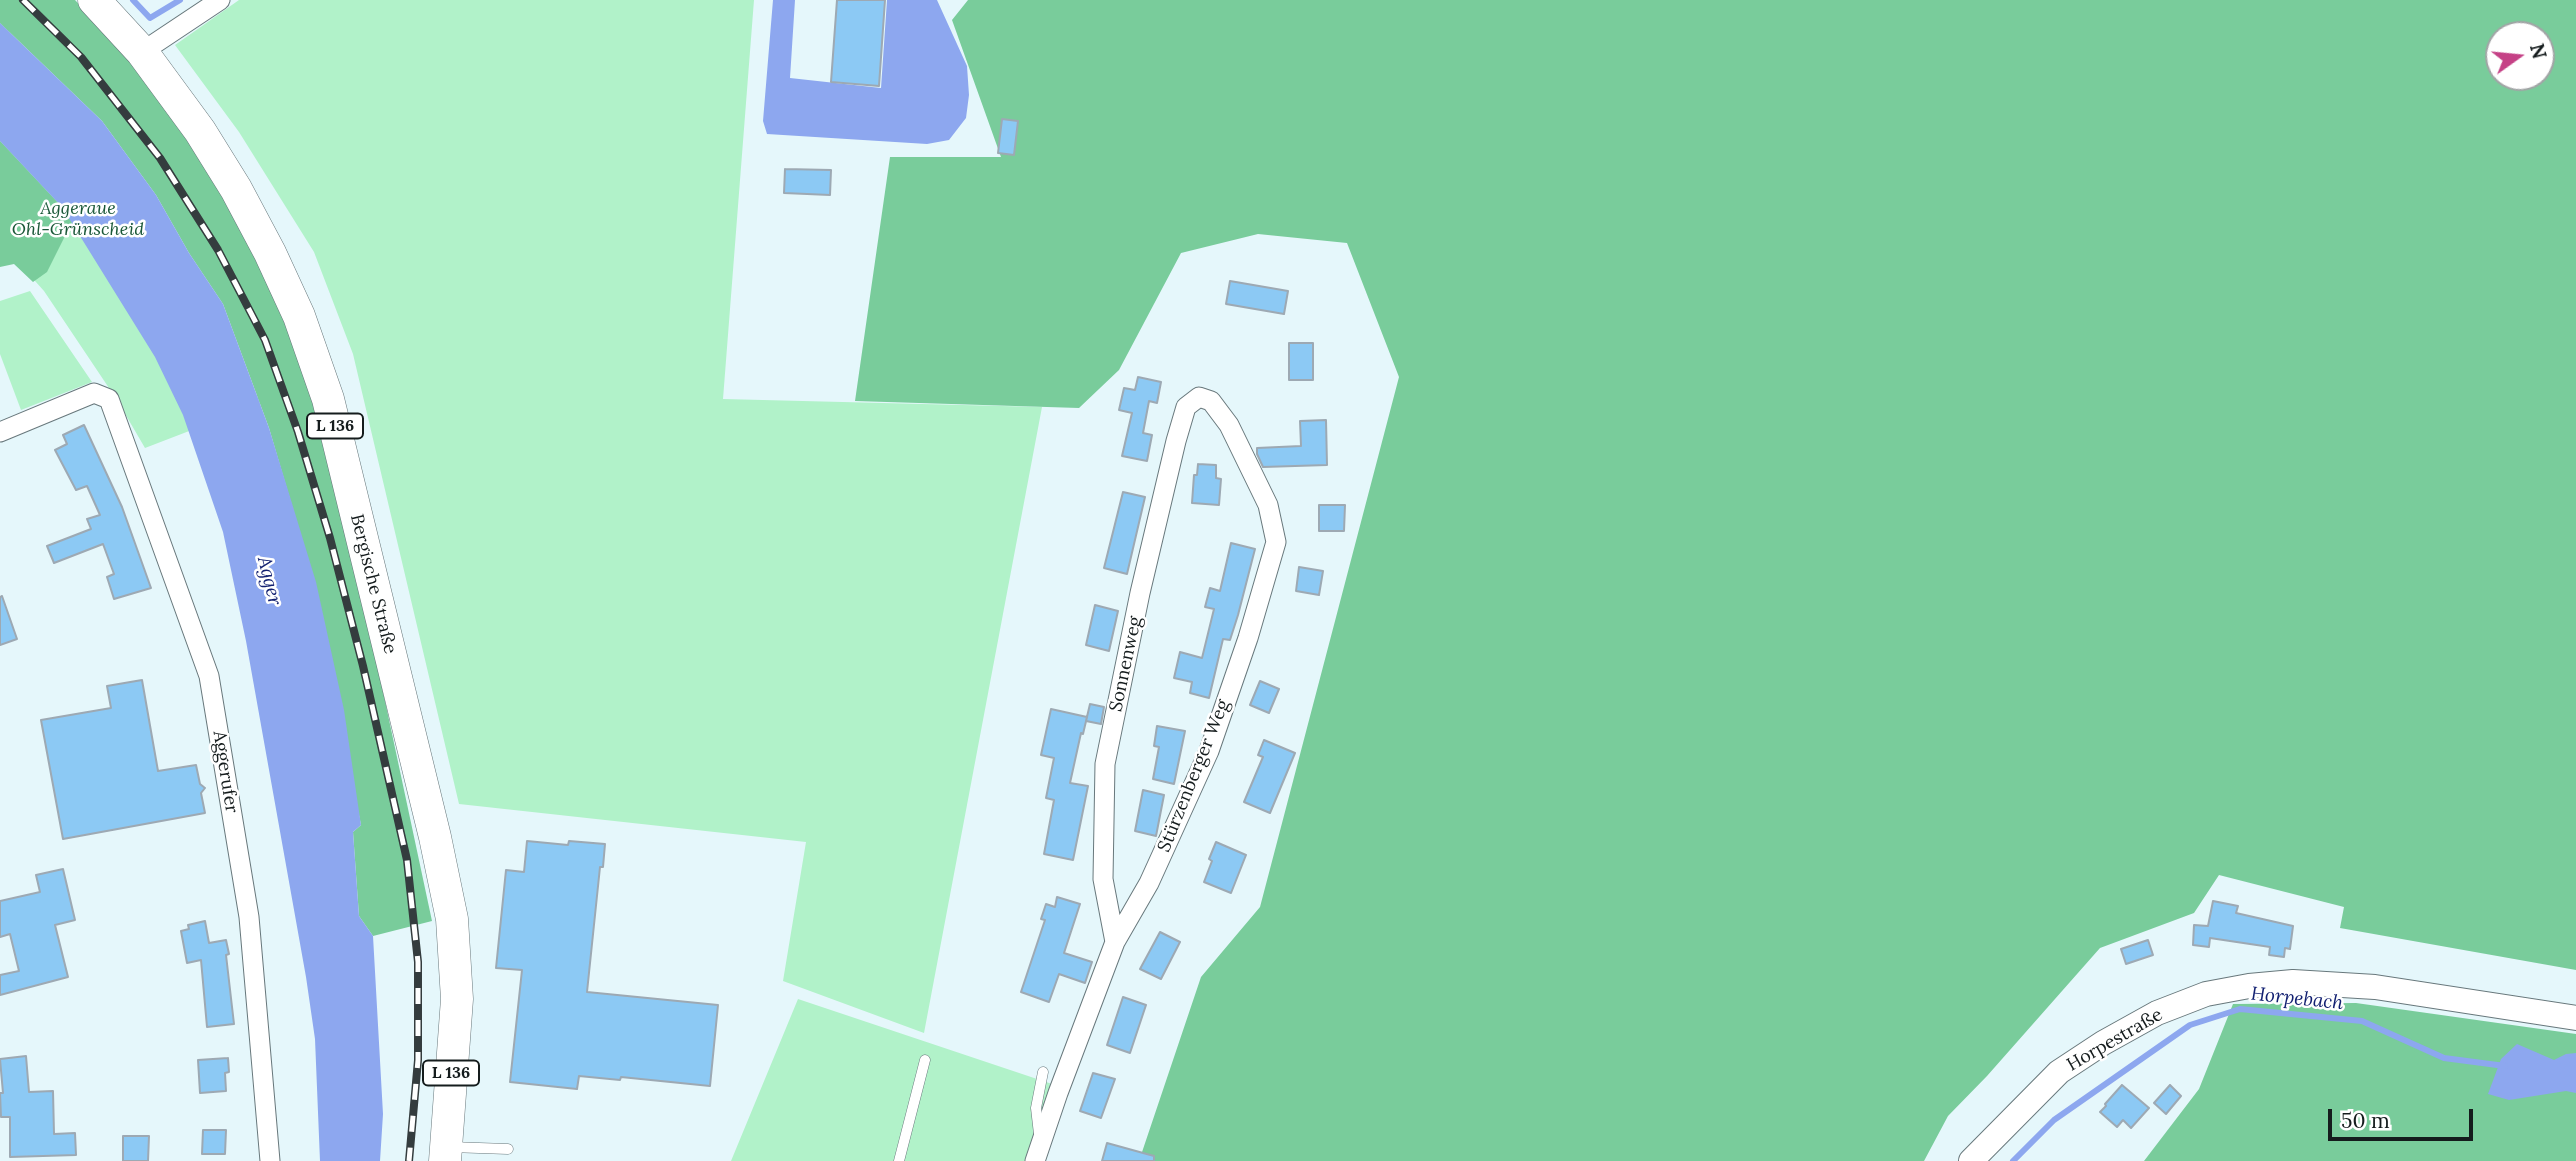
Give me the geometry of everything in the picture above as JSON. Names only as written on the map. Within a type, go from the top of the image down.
[{"type":"main road","name":"L 136","points":[[94,0],[142,52]]},
{"type":"main road","name":"Bergische Straße","points":[[142,52],[200,131],[236,189],[299,316],[328,399],[435,837],[452,919],[457,999],[445,1154]]},
{"type":"street","points":[[142,52],[220,0]]},
{"type":"street","name":"Aggerufer","points":[[0,432],[94,393],[109,399],[209,676],[249,917],[270,1161]]},
{"type":"street","name":"Sonnenweg","points":[[1115,942],[1102,878],[1105,764],[1140,593],[1176,441],[1186,407],[1199,397]]},
{"type":"street","name":"Stürzenberger Weg","points":[[1038,1153],[1115,942],[1149,883],[1209,751],[1248,638],[1276,542],[1268,505],[1229,425],[1210,401],[1199,397]]},
{"type":"street","name":"Horpestraße","points":[[1971,1161],[2060,1072],[2103,1043],[2157,1013],[2206,994],[2293,982],[2375,987],[2576,1018]]},
{"type":"lane","points":[[899,1161],[925,1060]]},
{"type":"lane","points":[[1038,1153],[1036,1108],[1043,1072]]},
{"type":"lane","points":[[445,1154],[508,1149]]},
{"type":"green space","points":[[0,0],[75,0],[138,66],[227,196],[294,329],[325,420],[432,921],[373,936],[359,916],[353,832],[361,825],[289,496],[269,428],[223,304],[189,253],[156,195],[102,121],[0,23]]},
{"type":"green space","points":[[239,0],[754,0],[723,399],[1042,407],[924,1033],[783,981],[806,842],[459,804],[353,354],[314,252],[239,132],[175,45]]},
{"type":"green space","points":[[968,0],[2576,0],[2576,970],[2340,928],[2344,907],[2219,875],[2194,913],[2100,948],[1948,1116],[1924,1161],[1139,1161],[1201,977],[1260,907],[1399,377],[1347,243],[1258,234],[1181,253],[1119,370],[1079,408],[855,401],[890,157],[1001,157],[952,20]]},
{"type":"green space","name":"Aggeraue Ohl-Grünscheid","points":[[0,18],[262,403],[145,448],[117,400],[44,291],[0,242]]},
{"type":"green space","points":[[0,141],[62,207],[72,222],[47,272],[33,282],[14,264],[0,267]]},
{"type":"green space","points":[[30,291],[92,382],[21,410],[0,354],[0,301]]},
{"type":"green space","points":[[798,999],[1055,1085],[1030,1161],[731,1161]]},
{"type":"green space","points":[[2356,1003],[2576,1034],[2576,1161],[2144,1161],[2199,1089],[2233,1004]]},
{"type":"water","points":[[773,0],[795,0],[790,78],[881,88],[887,0],[937,0],[967,66],[969,95],[966,118],[949,140],[927,144],[767,134],[763,121]]},
{"type":"water","name":"Agger","points":[[0,23],[102,121],[156,195],[189,253],[223,304],[269,428],[316,582],[344,710],[361,825],[353,832],[359,916],[373,936],[383,1114],[380,1161],[320,1161],[315,1039],[306,977],[246,641],[223,532],[183,415],[155,357],[62,207],[0,141]]},
{"type":"water","points":[[2517,1044],[2554,1060],[2576,1053],[2576,1093],[2566,1091],[2509,1100],[2488,1094],[2501,1059]]},
{"type":"building","points":[[837,0],[885,0],[879,86],[831,82]]},
{"type":"building","points":[[1002,119],[1018,121],[1014,155],[998,153]]},
{"type":"building","points":[[785,169],[831,170],[830,195],[784,193]]},
{"type":"building","points":[[1230,281],[1288,291],[1284,314],[1226,304]]},
{"type":"building","points":[[1289,343],[1313,343],[1313,380],[1289,380]]},
{"type":"building","points":[[1138,377],[1161,382],[1157,403],[1149,401],[1143,433],[1152,435],[1147,461],[1122,456],[1132,413],[1119,410],[1124,388],[1135,390]]},
{"type":"building","points":[[1326,420],[1327,465],[1263,467],[1257,448],[1301,446],[1300,421]]},
{"type":"building","points":[[84,425],[122,507],[151,588],[114,599],[107,577],[114,574],[103,544],[54,563],[47,546],[91,529],[87,519],[100,515],[87,486],[76,490],[55,450],[67,444],[63,435]]},
{"type":"building","points":[[1198,464],[1216,465],[1216,478],[1221,479],[1219,505],[1192,503],[1194,475],[1197,475]]},
{"type":"building","points":[[1123,492],[1145,497],[1127,574],[1104,568]]},
{"type":"building","points":[[1319,505],[1345,505],[1344,531],[1319,531]]},
{"type":"building","points":[[1231,543],[1255,549],[1230,640],[1223,639],[1209,698],[1190,693],[1192,682],[1174,678],[1180,652],[1202,658],[1214,609],[1205,607],[1210,588],[1220,591]]},
{"type":"building","points":[[1299,567],[1323,571],[1319,595],[1296,591]]},
{"type":"building","points":[[2,596],[17,639],[0,645],[0,597]]},
{"type":"building","points":[[1095,605],[1118,611],[1109,651],[1086,645]]},
{"type":"building","points":[[142,680],[158,771],[196,765],[200,784],[205,788],[201,793],[205,813],[63,839],[41,720],[111,708],[107,686]]},
{"type":"building","points":[[1260,681],[1279,689],[1269,713],[1250,705]]},
{"type":"building","points":[[1090,704],[1104,707],[1101,724],[1086,721]]},
{"type":"building","points":[[1051,709],[1087,717],[1070,783],[1088,786],[1073,860],[1044,854],[1054,800],[1046,798],[1054,758],[1041,755]]},
{"type":"building","points":[[1157,726],[1185,731],[1174,784],[1153,779],[1159,747],[1154,746]]},
{"type":"building","points":[[1264,740],[1295,753],[1270,813],[1244,802],[1263,757],[1258,755]]},
{"type":"building","points":[[1143,790],[1164,795],[1156,836],[1135,831]]},
{"type":"building","points":[[527,841],[568,845],[569,841],[605,844],[603,867],[600,867],[587,992],[718,1005],[710,1086],[621,1077],[620,1080],[579,1076],[577,1089],[510,1082],[522,970],[496,968],[506,870],[524,872]]},
{"type":"building","points":[[1216,842],[1246,855],[1231,893],[1204,882]]},
{"type":"building","points":[[63,869],[75,920],[55,925],[68,977],[0,995],[0,975],[19,971],[10,934],[0,937],[0,901],[40,892],[36,875]]},
{"type":"building","points":[[1057,897],[1080,904],[1064,953],[1092,962],[1085,983],[1059,974],[1049,1002],[1021,992],[1045,920],[1041,919],[1046,904],[1055,907]]},
{"type":"building","points":[[2213,901],[2238,906],[2236,913],[2293,926],[2290,949],[2285,948],[2284,957],[2269,955],[2270,947],[2210,938],[2209,947],[2193,945],[2194,925],[2208,926]]},
{"type":"building","points":[[205,921],[209,943],[226,940],[234,1024],[207,1027],[201,960],[187,963],[181,931],[189,929],[188,925]]},
{"type":"building","points":[[1160,932],[1180,942],[1161,979],[1140,969]]},
{"type":"building","points":[[2148,940],[2153,955],[2126,964],[2121,949]]},
{"type":"building","points":[[1123,997],[1146,1005],[1130,1053],[1107,1045]]},
{"type":"building","points":[[26,1056],[29,1092],[53,1091],[54,1134],[75,1133],[76,1155],[10,1157],[10,1117],[1,1117],[0,1093],[3,1093],[0,1059]]},
{"type":"building","points":[[228,1058],[226,1091],[200,1093],[198,1060]]},
{"type":"building","points":[[1093,1073],[1115,1079],[1101,1118],[1080,1111]]},
{"type":"building","points":[[2122,1085],[2149,1108],[2131,1128],[2123,1120],[2117,1127],[2100,1112]]},
{"type":"building","points":[[2170,1085],[2181,1096],[2166,1114],[2154,1103]]},
{"type":"building","points":[[203,1130],[226,1130],[225,1154],[202,1154]]},
{"type":"building","points":[[123,1136],[149,1136],[148,1161],[123,1161]]},
{"type":"building","points":[[1107,1143],[1154,1156],[1154,1161],[1102,1161]]},
{"type":"waterway","points":[[133,0],[150,18],[180,0]]},
{"type":"waterway","name":"Horpebach","points":[[2013,1161],[2054,1120],[2190,1025],[2240,1009],[2362,1021],[2444,1058],[2505,1066]]},
{"type":"railway","points":[[23,0],[81,57],[160,158],[218,250],[265,340],[298,432],[330,538],[363,666],[407,860],[418,962],[418,1060],[409,1161]]}]
